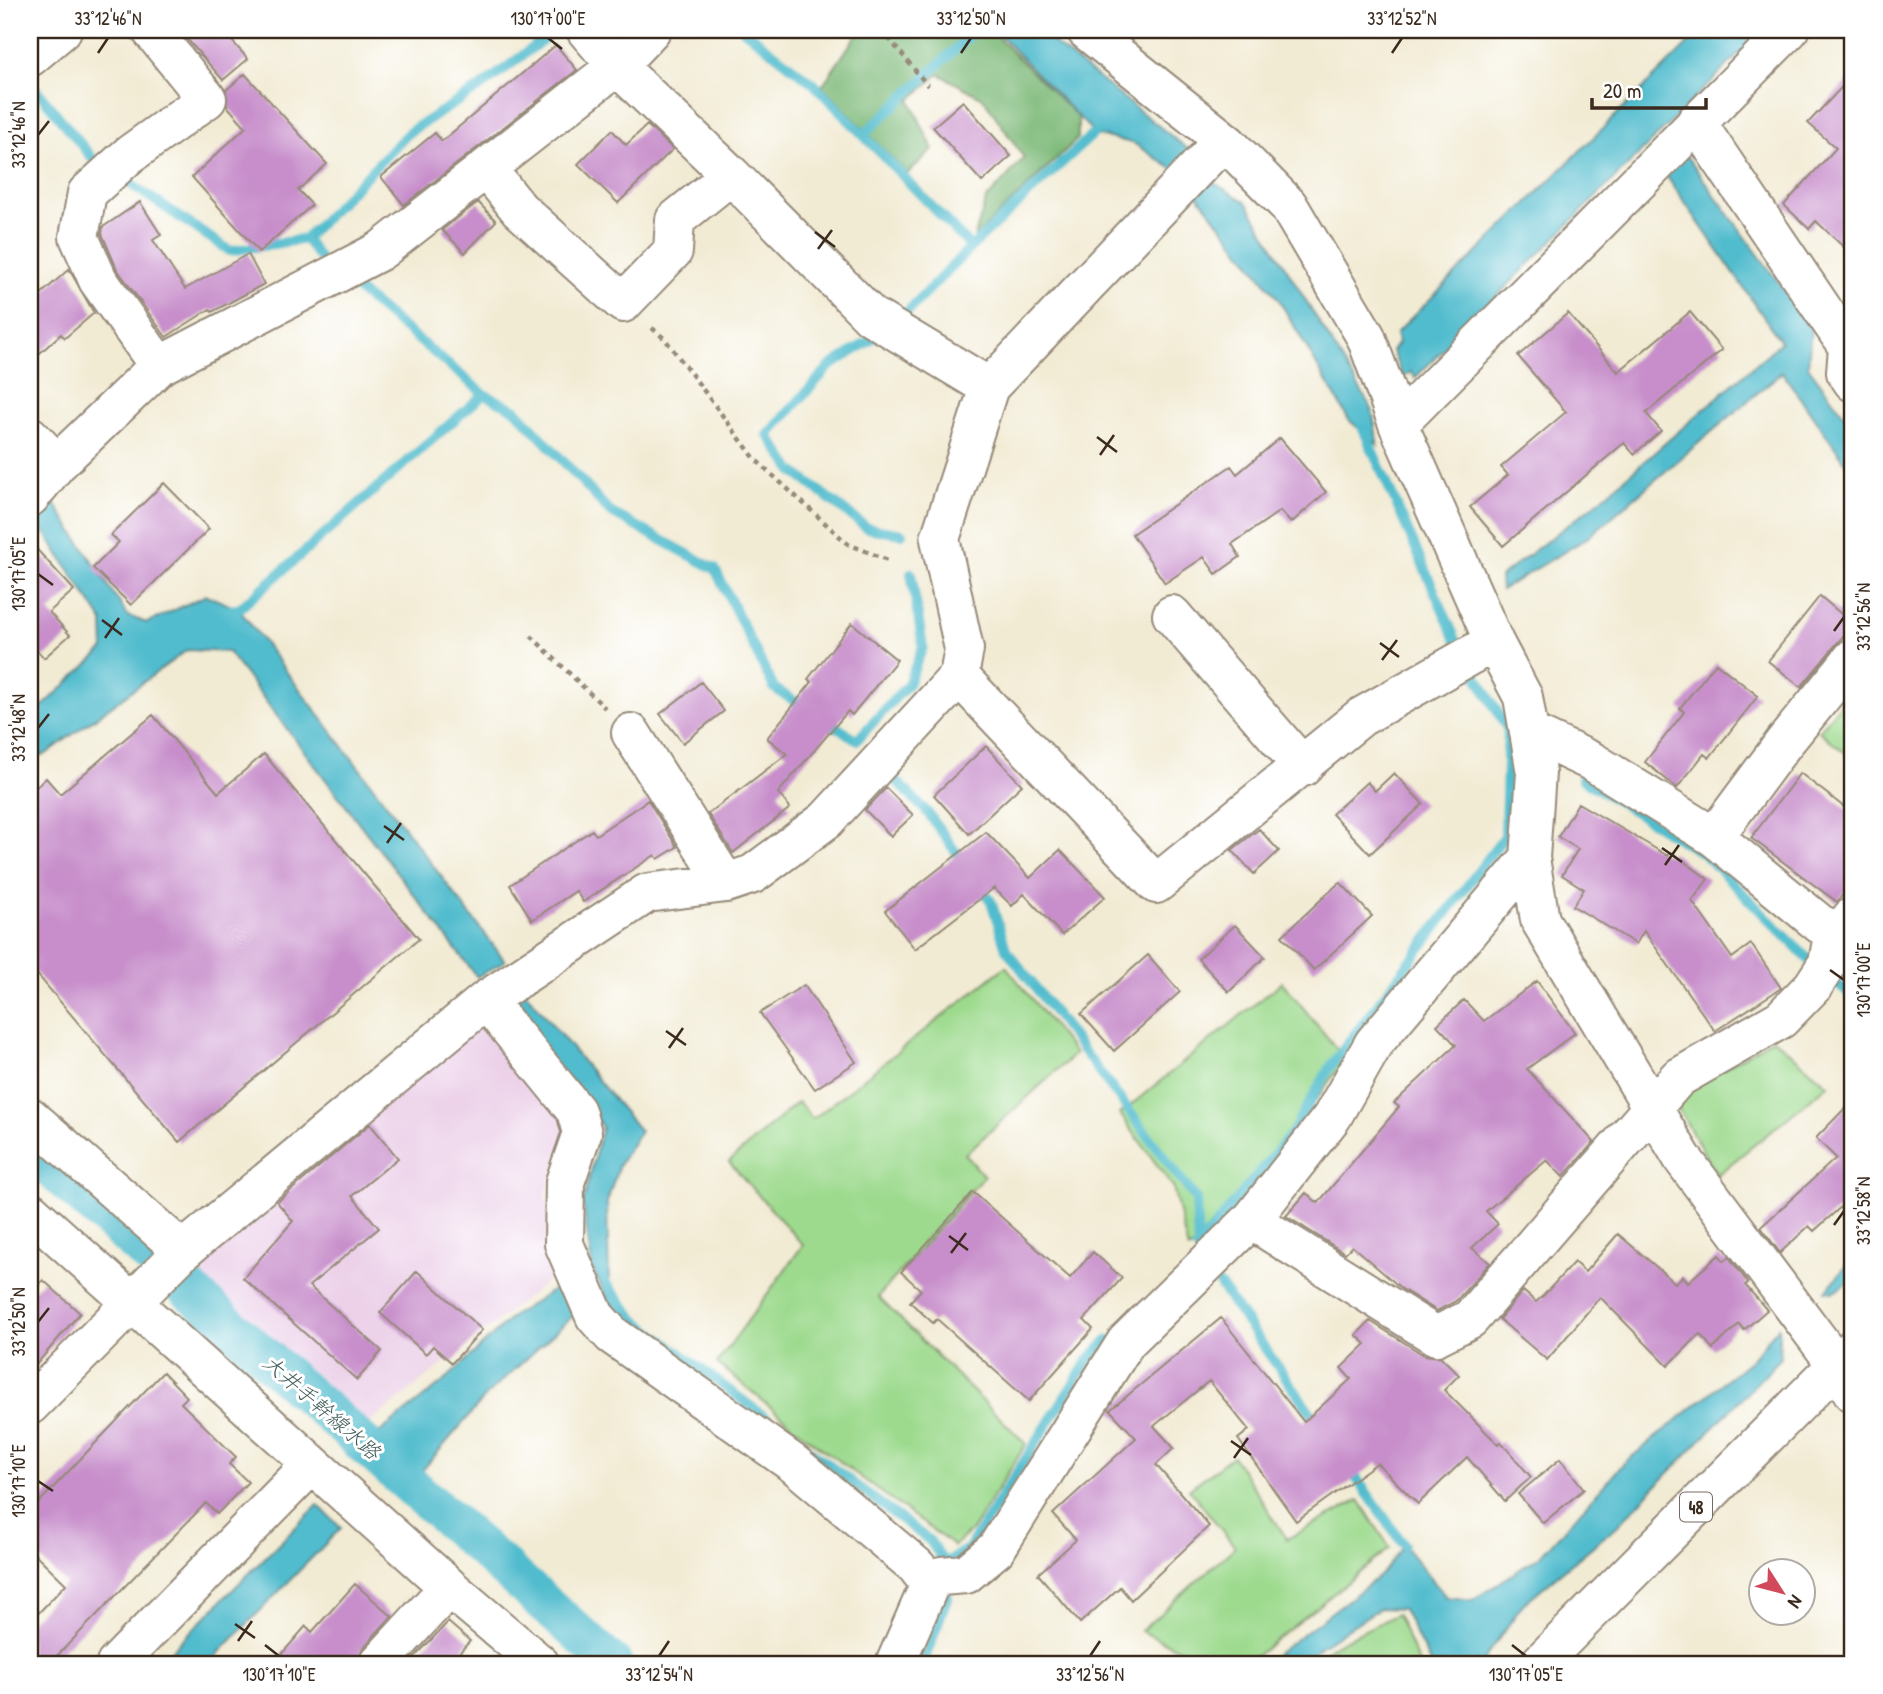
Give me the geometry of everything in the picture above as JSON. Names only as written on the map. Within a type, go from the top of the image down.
[{"type":"street","points":[[30,57],[62,30]]},
{"type":"street","points":[[151,30],[207,99],[129,155],[87,193],[79,237],[98,280],[159,366]]},
{"type":"street","points":[[586,30],[617,66],[731,175],[871,316],[989,387]]},
{"type":"street","points":[[30,497],[57,464],[159,366],[380,251],[617,66],[651,30]]},
{"type":"street","points":[[1086,30],[1203,163],[1288,205],[1366,337],[1398,424],[1494,642],[1523,697],[1536,773],[1530,858],[1540,920],[1683,1159],[1848,1369]]},
{"type":"street","points":[[1398,424],[1789,30]]},
{"type":"street","points":[[1696,122],[1851,357]]},
{"type":"street","points":[[30,1405],[183,1251],[486,1000],[524,972],[646,893],[726,883],[753,874],[826,820],[959,676],[964,649],[940,539],[989,387],[1203,163]]},
{"type":"street","points":[[487,169],[519,209],[623,303],[673,251],[675,220],[731,175]]},
{"type":"street","points":[[30,436],[57,464]]},
{"type":"street","points":[[1172,615],[1303,767]]},
{"type":"street","points":[[959,676],[1156,884],[1303,767],[1361,717],[1494,642]]},
{"type":"street","points":[[1714,837],[1853,659]]},
{"type":"street","points":[[631,733],[726,883]]},
{"type":"street","points":[[1251,1220],[1437,1336],[1470,1319],[1678,1078],[1781,1019],[1813,986],[1828,962],[1843,923],[1820,924],[1714,837],[1593,762],[1531,733]]},
{"type":"street","points":[[895,1664],[930,1584],[942,1576],[965,1574],[996,1549],[1126,1342],[1251,1220],[1332,1117],[1374,1043],[1530,858]]},
{"type":"street","points":[[486,1000],[576,1111],[582,1133],[565,1182],[564,1244],[595,1315],[612,1335],[794,1464],[916,1566],[930,1584]]},
{"type":"street","points":[[30,1117],[183,1251]]},
{"type":"street","points":[[30,1211],[143,1293],[312,1464],[449,1587],[540,1664]]},
{"type":"street","name":"48","points":[[1539,1664],[1848,1369]]},
{"type":"street","points":[[116,1664],[312,1464]]},
{"type":"street","points":[[378,1664],[449,1587]]},
{"type":"path","points":[[882,30],[928,86]]},
{"type":"path","points":[[623,303],[665,339],[756,460],[848,544],[890,561]]},
{"type":"path","points":[[531,636],[631,733]]},
{"type":"shaded area","points":[[486,1020],[571,1124],[545,1196],[565,1267],[364,1427],[190,1271]]},
{"type":"green space","points":[[860,30],[990,30],[1078,117],[1078,138],[974,238],[986,200],[1024,158],[983,98],[939,74],[910,100],[933,149],[907,174],[822,86]]},
{"type":"green space","points":[[1853,688],[1853,759],[1819,731]]},
{"type":"green space","points":[[1006,966],[1075,1054],[965,1154],[984,1176],[878,1297],[1026,1444],[972,1530],[954,1546],[809,1439],[717,1363],[803,1245],[729,1162],[798,1102],[813,1119]]},
{"type":"green space","points":[[1282,982],[1345,1059],[1224,1231],[1188,1250],[1173,1187],[1120,1114]]},
{"type":"green space","points":[[1773,1038],[1828,1085],[1717,1175],[1673,1100]]},
{"type":"green space","points":[[1233,1456],[1287,1539],[1359,1500],[1390,1548],[1246,1664],[1211,1664],[1141,1631],[1235,1547],[1189,1489]]},
{"type":"green space","points":[[1397,1614],[1419,1664],[1313,1664],[1329,1648]]},
{"type":"water","points":[[995,30],[1037,30],[1189,150],[1211,181],[1246,202],[1372,409],[1378,445],[1349,420],[1279,300],[1182,175],[1133,143],[1096,135]]},
{"type":"water","points":[[1702,30],[1763,30],[1415,378],[1411,372],[1403,378],[1392,351],[1398,343],[1396,333]]},
{"type":"water","points":[[1685,154],[1811,327],[1808,366],[1853,427],[1853,473],[1782,372],[1587,538],[1501,590],[1500,577],[1600,500],[1781,342],[1663,171]]},
{"type":"water","points":[[51,498],[128,616],[147,623],[206,595],[239,609],[505,961],[477,977],[228,652],[187,650],[46,754],[30,757],[30,718],[104,649],[103,622],[36,519]]},
{"type":"water","points":[[523,989],[640,1131],[619,1165],[607,1202],[609,1282],[632,1329],[619,1324],[592,1268],[583,1203],[602,1127],[504,1005]]},
{"type":"water","points":[[1853,1257],[1853,1279],[1833,1292],[1826,1291]]},
{"type":"water","points":[[566,1282],[574,1315],[488,1394],[419,1474],[375,1436],[442,1383],[514,1315]]},
{"type":"water","points":[[1778,1327],[1781,1358],[1616,1527],[1523,1604],[1481,1664],[1431,1664],[1403,1609],[1380,1608],[1318,1648],[1303,1664],[1263,1664],[1381,1575],[1404,1545],[1446,1597],[1473,1600],[1540,1556],[1623,1464],[1752,1359]]},
{"type":"water","points":[[318,1505],[341,1528],[208,1664],[158,1664]]},
{"type":"building","points":[[179,30],[222,30],[248,59],[223,80]]},
{"type":"building","points":[[556,45],[577,70],[404,205],[381,177],[435,133],[442,141]]},
{"type":"building","points":[[245,74],[327,164],[298,190],[312,205],[259,252],[192,177],[246,127],[227,106],[226,90]]},
{"type":"building","points":[[1853,75],[1853,256],[1816,221],[1809,229],[1784,205],[1836,148],[1808,123]]},
{"type":"building","points":[[963,101],[1011,156],[982,182],[933,127]]},
{"type":"building","points":[[647,125],[673,149],[618,203],[578,164],[612,130],[626,145]]},
{"type":"building","points":[[140,202],[161,235],[153,240],[185,289],[248,254],[264,284],[212,312],[210,309],[166,337],[117,269],[102,234],[103,227]]},
{"type":"building","points":[[478,202],[496,221],[465,253],[442,230]]},
{"type":"building","points":[[69,269],[94,313],[65,338],[61,334],[30,362],[30,304]]},
{"type":"building","points":[[1690,312],[1722,350],[1646,413],[1661,431],[1634,454],[1624,443],[1503,546],[1470,507],[1508,475],[1501,467],[1566,412],[1518,356],[1568,313],[1618,372]]},
{"type":"building","points":[[1280,438],[1326,492],[1291,523],[1280,511],[1232,544],[1240,557],[1216,574],[1204,557],[1165,583],[1132,534],[1231,466],[1237,474]]},
{"type":"building","points":[[164,483],[209,529],[131,605],[93,568],[119,542],[111,535]]},
{"type":"building","points":[[30,542],[74,590],[49,612],[70,635],[44,658],[30,642]]},
{"type":"building","points":[[1820,596],[1853,624],[1801,687],[1768,661]]},
{"type":"building","points":[[852,623],[897,660],[852,715],[848,711],[778,793],[790,808],[733,853],[708,814],[787,754],[767,738],[812,682],[808,679]]},
{"type":"building","points":[[1716,663],[1758,696],[1709,758],[1704,754],[1677,788],[1645,762],[1684,712],[1680,708]]},
{"type":"building","points":[[701,682],[724,711],[683,743],[660,714]]},
{"type":"building","points":[[153,715],[218,793],[264,754],[419,939],[179,1142],[30,966],[30,793],[46,778],[60,794]]},
{"type":"building","points":[[986,746],[1022,785],[969,834],[934,795]]},
{"type":"building","points":[[1394,773],[1423,804],[1370,854],[1332,814],[1367,782],[1375,791]]},
{"type":"building","points":[[1800,773],[1853,814],[1853,881],[1837,902],[1751,838]]},
{"type":"building","points":[[886,788],[913,815],[891,836],[865,810]]},
{"type":"building","points":[[648,800],[677,847],[658,859],[655,855],[583,902],[576,891],[532,920],[510,885],[592,830],[596,835]]},
{"type":"building","points":[[1578,803],[1668,856],[1671,852],[1708,879],[1692,901],[1732,958],[1751,944],[1781,988],[1715,1031],[1644,931],[1636,944],[1573,906],[1584,889],[1562,875],[1578,849],[1558,837]]},
{"type":"building","points":[[1259,829],[1279,851],[1254,874],[1232,850]]},
{"type":"building","points":[[986,832],[1030,878],[1060,850],[1105,897],[1062,935],[1024,894],[1012,906],[994,888],[915,949],[885,911]]},
{"type":"building","points":[[1340,882],[1372,916],[1314,970],[1282,936]]},
{"type":"building","points":[[1235,925],[1265,957],[1229,992],[1198,959]]},
{"type":"building","points":[[1148,955],[1180,992],[1114,1051],[1081,1014]]},
{"type":"building","points":[[1537,981],[1575,1033],[1527,1069],[1594,1142],[1563,1177],[1547,1160],[1486,1211],[1498,1224],[1472,1248],[1490,1263],[1456,1301],[1437,1311],[1402,1289],[1352,1246],[1345,1253],[1286,1216],[1306,1193],[1318,1203],[1399,1107],[1394,1103],[1456,1045],[1437,1025],[1464,1000],[1484,1021]]},
{"type":"building","points":[[804,985],[856,1062],[815,1089],[760,1013]]},
{"type":"building","points":[[1853,1100],[1853,1196],[1814,1231],[1809,1226],[1780,1253],[1761,1227],[1836,1158],[1816,1138]]},
{"type":"building","points":[[370,1124],[398,1158],[352,1196],[379,1228],[309,1286],[382,1351],[357,1380],[243,1278],[293,1221],[277,1202]]},
{"type":"building","points":[[973,1192],[1070,1278],[1093,1252],[1122,1278],[1084,1320],[1093,1329],[1029,1401],[937,1319],[933,1323],[910,1302],[921,1290],[901,1272]]},
{"type":"building","points":[[1618,1234],[1675,1283],[1683,1276],[1688,1282],[1719,1255],[1724,1261],[1729,1257],[1748,1283],[1745,1285],[1767,1310],[1744,1330],[1739,1324],[1713,1349],[1700,1334],[1668,1366],[1600,1297],[1547,1360],[1499,1319],[1523,1291],[1536,1302],[1574,1262],[1585,1272]]},
{"type":"building","points":[[417,1271],[482,1330],[452,1363],[433,1346],[426,1354],[380,1313]]},
{"type":"building","points":[[43,1280],[80,1313],[30,1372],[30,1295]]},
{"type":"building","points":[[1221,1318],[1304,1422],[1351,1379],[1341,1368],[1366,1344],[1356,1335],[1370,1321],[1424,1355],[1441,1357],[1459,1375],[1444,1390],[1498,1444],[1501,1442],[1531,1477],[1505,1501],[1467,1457],[1418,1504],[1377,1463],[1296,1521],[1238,1439],[1249,1430],[1209,1381],[1154,1426],[1174,1448],[1156,1465],[1209,1526],[1131,1600],[1120,1587],[1080,1623],[1038,1574],[1076,1540],[1053,1514],[1136,1438],[1110,1410]]},
{"type":"building","points":[[163,1372],[187,1397],[181,1403],[236,1457],[229,1464],[248,1482],[217,1514],[206,1503],[49,1664],[30,1664],[30,1622],[66,1584],[30,1549],[30,1512]]},
{"type":"building","points":[[1560,1459],[1584,1489],[1543,1523],[1518,1494]]},
{"type":"building","points":[[355,1584],[392,1616],[362,1649],[357,1664],[273,1664],[306,1626],[312,1632]]},
{"type":"building","points":[[448,1622],[470,1641],[449,1664],[408,1664]]},
{"type":"waterway","points":[[305,239],[409,132],[482,86],[556,30]]},
{"type":"waterway","points":[[744,30],[814,84],[971,247]]},
{"type":"waterway","points":[[863,135],[976,30]]},
{"type":"waterway","points":[[32,84],[93,159]]},
{"type":"waterway","points":[[905,314],[971,247],[1103,125]]},
{"type":"waterway","points":[[126,181],[230,251],[305,239],[319,257]]},
{"type":"waterway","points":[[354,287],[484,394],[516,410],[610,512],[715,569],[774,688],[807,709]]},
{"type":"waterway","points":[[872,339],[829,367],[768,435],[792,470],[867,528],[902,534]]},
{"type":"waterway","points":[[225,610],[239,609],[484,394]]},
{"type":"waterway","points":[[1360,422],[1456,640]]},
{"type":"waterway","points":[[824,719],[857,740],[908,684],[923,647],[911,573]]},
{"type":"waterway","points":[[1197,1248],[1292,1133],[1330,1067],[1505,836],[1508,730],[1476,675]]},
{"type":"waterway","points":[[888,772],[927,812],[966,866]]},
{"type":"waterway","points":[[1582,779],[1705,855],[1815,966]]},
{"type":"waterway","points":[[979,885],[991,901],[1006,949],[1196,1199],[1198,1246]]},
{"type":"waterway","points":[[1837,984],[1853,997]]},
{"type":"waterway","name":"大井手幹線水路","points":[[30,1150],[613,1664]]},
{"type":"waterway","points":[[607,1285],[636,1320],[930,1541],[945,1563],[969,1548],[1089,1359],[1108,1340]]},
{"type":"waterway","points":[[1220,1285],[1320,1426]]},
{"type":"waterway","points":[[1349,1468],[1404,1545]]},
{"type":"waterway","points":[[923,1664],[948,1596]]}]
